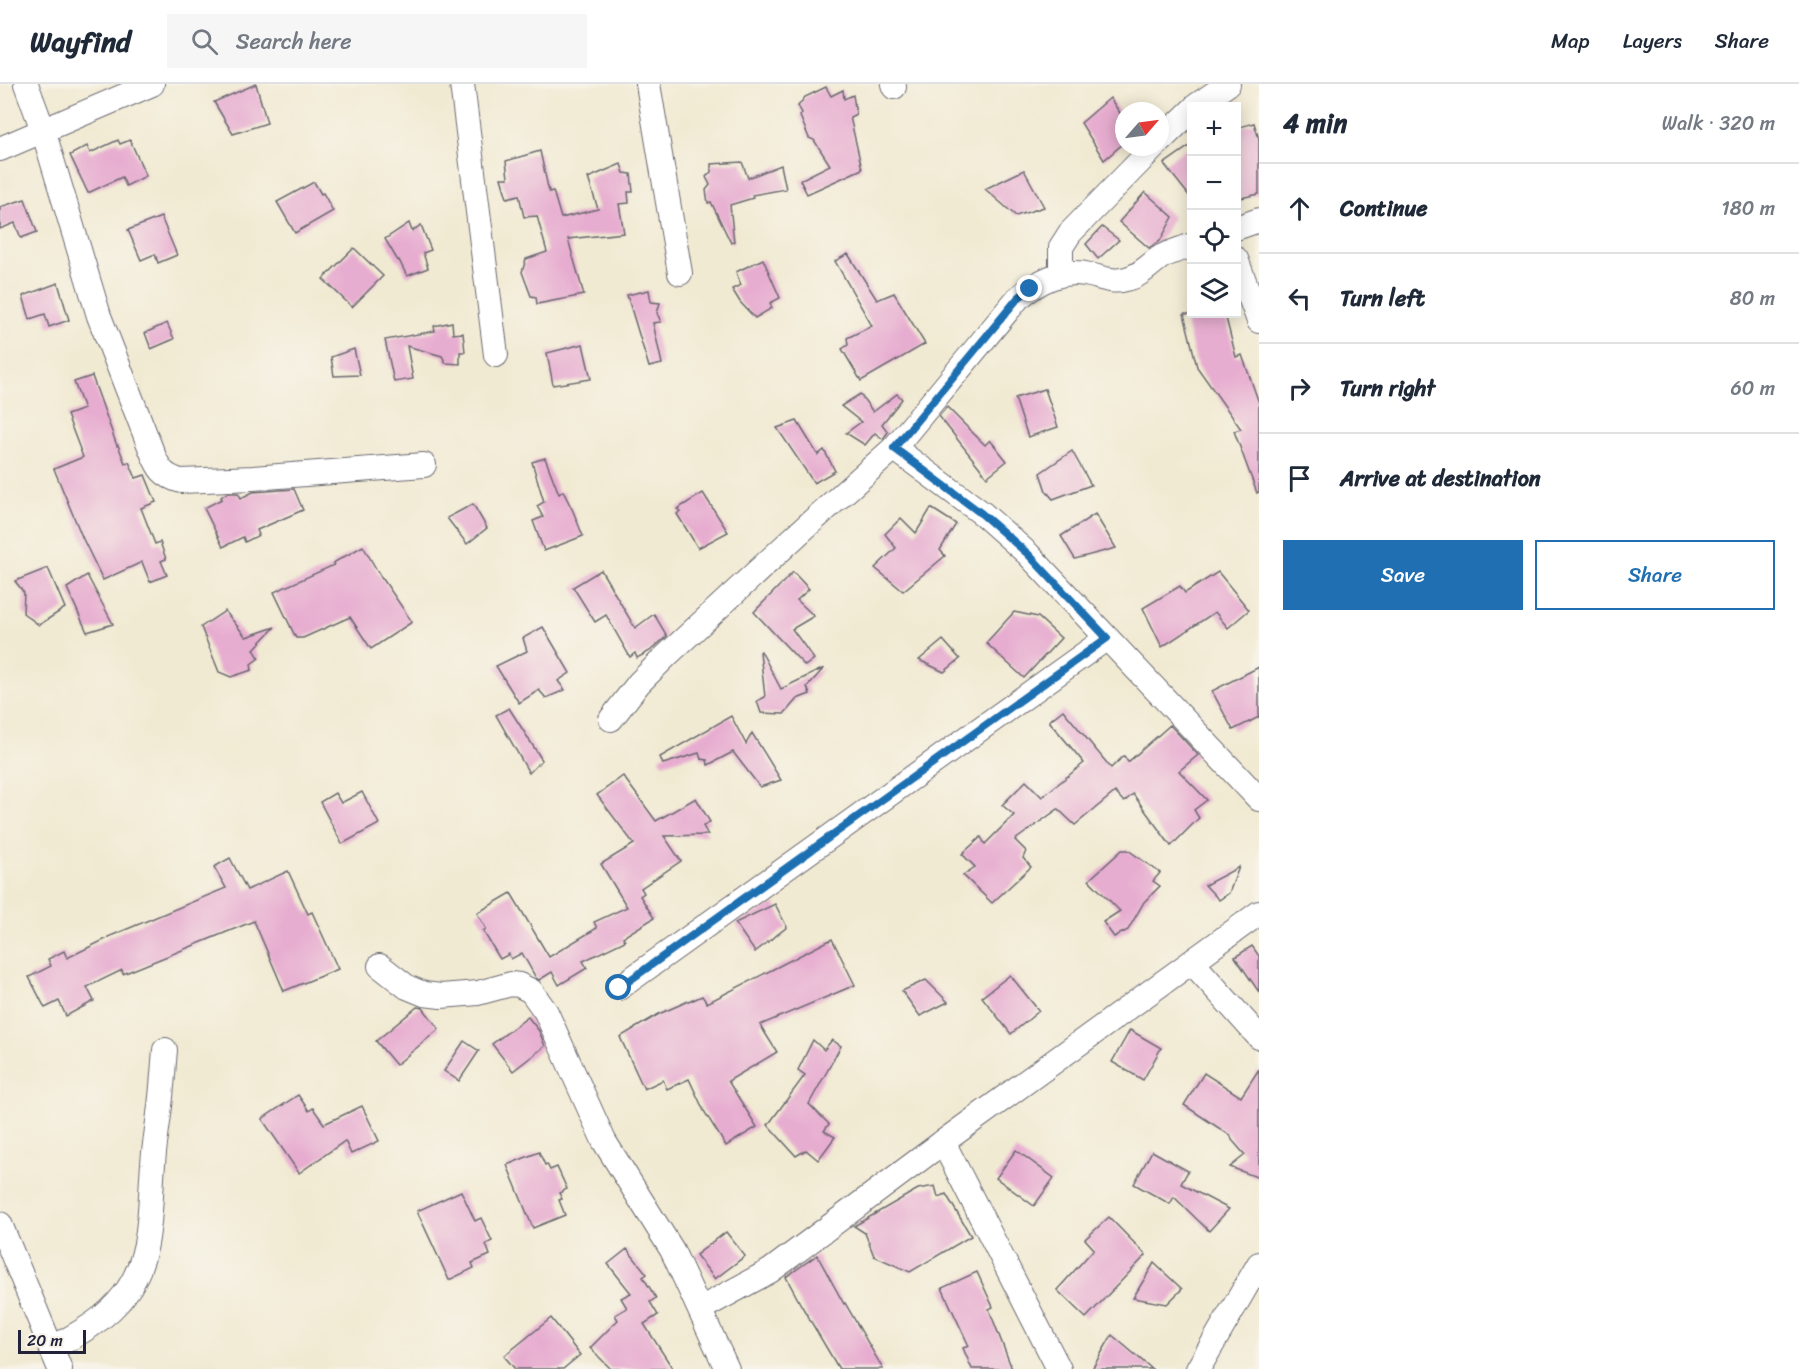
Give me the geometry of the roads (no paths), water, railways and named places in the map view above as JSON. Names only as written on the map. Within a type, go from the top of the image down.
[{"type":"street","points":[[26,84],[43,130],[99,316],[162,472],[170,478],[181,481],[424,465]]},
{"type":"street","points":[[0,148],[152,84]]},
{"type":"street","points":[[462,84],[496,356]]},
{"type":"street","points":[[648,84],[680,273]]},
{"type":"street","points":[[1202,102],[1228,84]]},
{"type":"street","points":[[1169,132],[1187,114]]},
{"type":"street","points":[[1061,274],[1061,247],[1070,233],[1145,156]]},
{"type":"street","points":[[1241,226],[1259,220]]},
{"type":"street","points":[[611,719],[639,683],[666,656],[894,448],[1018,298],[1040,283],[1061,274],[1086,274],[1111,281],[1127,279],[1145,271],[1161,258],[1187,247]]},
{"type":"street","points":[[1238,264],[1259,321]]},
{"type":"street","points":[[894,448],[982,514],[1028,554],[1259,800]]},
{"type":"street","points":[[619,988],[1107,638]]},
{"type":"street","points":[[700,1309],[770,1271],[943,1142],[1259,913]]},
{"type":"street","points":[[1192,962],[1259,1037]]},
{"type":"street","points":[[380,966],[407,987],[424,994],[441,996],[478,993],[511,984],[531,991],[546,1012],[604,1141],[672,1251],[727,1369]]},
{"type":"street","points":[[0,1224],[56,1359],[87,1329],[111,1312],[134,1281],[142,1261],[147,1242],[165,1050]]},
{"type":"street","points":[[943,1142],[1059,1369]]},
{"type":"street","points":[[1198,1369],[1259,1264]]}]
